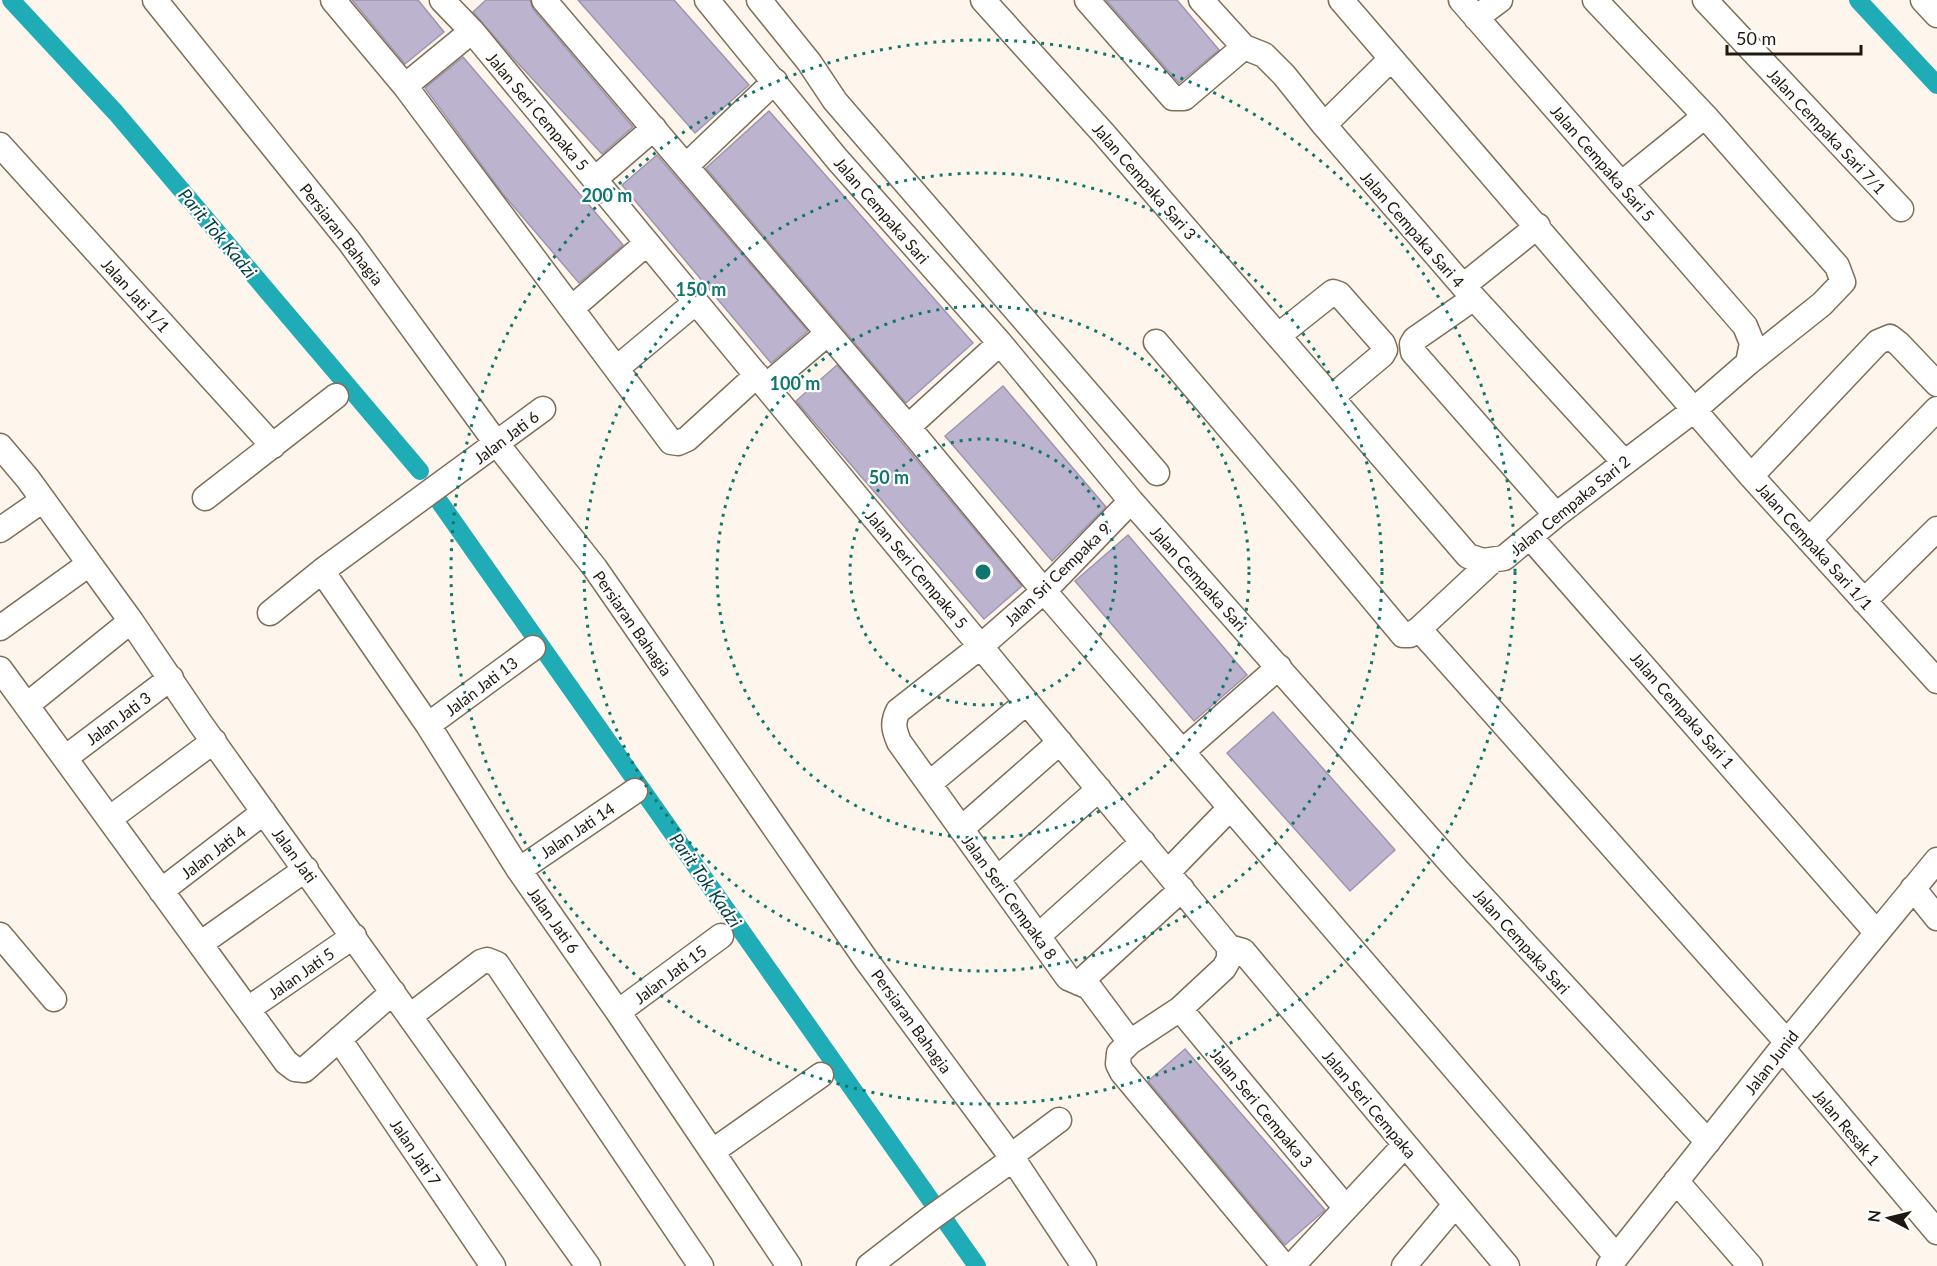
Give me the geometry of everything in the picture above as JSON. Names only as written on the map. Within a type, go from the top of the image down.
[{"type":"street","name":"Persiaran Bahagia","points":[[155,0],[349,241],[497,444],[595,568],[867,961],[1012,1158],[1084,1266]]},
{"type":"street","points":[[333,0],[405,86],[671,442],[678,443],[687,439],[761,381],[828,333]]},
{"type":"street","name":"Jalan Seri Cempaka 5","points":[[442,0],[472,30],[1229,947]]},
{"type":"street","points":[[544,0],[908,427],[1044,591],[1599,1236],[1612,1261]]},
{"type":"street","name":"Jalan Cempaka Sari","points":[[706,0],[837,159],[1000,342],[1131,501],[1465,878],[1708,1142]]},
{"type":"street","points":[[759,0],[809,62],[835,101],[1157,473]]},
{"type":"street","name":"Jalan Cempaka Sari 3","points":[[983,0],[1104,134],[1304,364]]},
{"type":"street","points":[[1087,0],[1173,98],[1184,98],[1245,47]]},
{"type":"street","name":"Jalan Cempaka Sari 4","points":[[1201,0],[1245,47],[1264,55],[1284,75],[1324,125],[1468,292],[1593,426],[1623,462]]},
{"type":"street","name":"Jalan Cempaka Sari 1/1","points":[[1341,0],[1538,226],[1750,476],[1864,601],[1933,668]]},
{"type":"street","points":[[1468,9],[1500,0]]},
{"type":"street","points":[[1595,0],[1706,116],[1621,184]]},
{"type":"street","name":"Jalan Cempaka Sari 7/1","points":[[1705,0],[1900,210]]},
{"type":"street","points":[[1923,0],[1937,15]]},
{"type":"street","name":"Jalan Cempaka Sari 5","points":[[1468,9],[1745,326],[1752,343],[1748,363]]},
{"type":"street","points":[[405,86],[472,30]]},
{"type":"street","points":[[1324,125],[1391,59]]},
{"type":"street","points":[[686,166],[775,81]]},
{"type":"street","name":"Jalan Cempaka Sari 2","points":[[1304,364],[1468,556],[1483,561],[1504,558],[1623,462],[1694,410],[1822,304],[1843,282],[1837,266],[1706,116]]},
{"type":"street","points":[[595,179],[654,128]]},
{"type":"street","name":"Jalan Jati 1/1","points":[[0,145],[273,446]]},
{"type":"street","points":[[1538,226],[1415,339],[1412,345],[1413,352],[1556,515]]},
{"type":"street","points":[[572,308],[647,243]]},
{"type":"street","points":[[1279,335],[1333,292],[1339,294],[1375,336],[1385,350],[1382,355],[1332,397]]},
{"type":"street","points":[[617,368],[696,302]]},
{"type":"street","points":[[1750,476],[1878,342],[1890,337],[1937,384]]},
{"type":"street","points":[[908,427],[1000,342]]},
{"type":"street","points":[[1155,342],[1280,487],[1402,635],[1410,635],[1419,629],[1493,560]]},
{"type":"street","points":[[205,498],[336,396]]},
{"type":"street","name":"Jalan Jati 6","points":[[270,613],[322,571],[543,409]]},
{"type":"street","points":[[1809,540],[1937,409]]},
{"type":"street","name":"Jalan Jati","points":[[0,446],[43,500],[131,621],[264,812],[588,1266]]},
{"type":"street","points":[[0,530],[43,500]]},
{"type":"street","name":"Jalan Sri Cempaka 9","points":[[899,742],[894,729],[894,719],[898,711],[981,646],[1044,591],[1131,501]]},
{"type":"street","points":[[1864,601],[1937,529]]},
{"type":"street","name":"Jalan Cempaka Sari 1","points":[[1530,537],[1877,933]]},
{"type":"street","points":[[0,628],[89,564]]},
{"type":"street","name":"Jalan Jati 6","points":[[322,571],[428,725],[519,870],[713,1151],[789,1266]]},
{"type":"street","points":[[27,705],[131,621]]},
{"type":"street","name":"Jalan Resak 1","points":[[1419,629],[1784,1045],[1937,1232]]},
{"type":"street","name":"Jalan Jati 13","points":[[428,725],[533,648]]},
{"type":"street","points":[[1183,751],[1279,667]]},
{"type":"street","points":[[0,669],[286,1062],[295,1069],[304,1070],[393,992]]},
{"type":"street","name":"Jalan Jati 3","points":[[65,759],[171,678]]},
{"type":"street","points":[[928,784],[1028,702]]},
{"type":"street","points":[[110,819],[214,741]]},
{"type":"street","name":"Jalan Seri Cempaka 8","points":[[899,742],[1068,978],[1089,987],[1130,1042]]},
{"type":"street","points":[[962,830],[1060,742]]},
{"type":"street","points":[[997,879],[1099,789]]},
{"type":"street","name":"Jalan Jati 14","points":[[519,870],[634,791]]},
{"type":"street","points":[[1079,983],[1175,881],[1230,808]]},
{"type":"street","name":"Jalan Jati 4","points":[[161,891],[264,812]]},
{"type":"street","points":[[1038,936],[1143,842]]},
{"type":"street","name":"Jalan Junid","points":[[1612,1261],[1784,1045],[1937,860]]},
{"type":"street","points":[[200,944],[306,869]]},
{"type":"street","points":[[1913,888],[1937,918]]},
{"type":"street","points":[[0,935],[54,999]]},
{"type":"street","name":"Jalan Jati 5","points":[[248,1009],[354,936]]},
{"type":"street","name":"Jalan Jati 15","points":[[618,1012],[721,936]]},
{"type":"street","points":[[1229,947],[1229,958],[1224,968],[1180,1009],[1130,1042],[1119,1053],[1118,1064],[1122,1072],[1284,1266]]},
{"type":"street","name":"Jalan Seri Cempaka","points":[[1229,947],[1243,951],[1404,1146],[1507,1266]]},
{"type":"street","points":[[410,1016],[481,962],[487,960],[496,964],[701,1266]]},
{"type":"street","name":"Jalan Seri Cempaka 3","points":[[1180,1009],[1345,1208]]},
{"type":"street","name":"Jalan Jati 7","points":[[339,1039],[493,1266]]},
{"type":"street","points":[[713,1151],[821,1075]]},
{"type":"street","points":[[869,1266],[1059,1120]]},
{"type":"street","points":[[1292,1266],[1404,1146]]},
{"type":"street","points":[[1676,1181],[1750,1266]]},
{"type":"street","points":[[1404,1266],[1455,1205]]},
{"type":"building","points":[[352,0],[418,0],[444,32],[405,64]]},
{"type":"building","points":[[486,0],[530,0],[533,9],[633,127],[602,154],[473,12]]},
{"type":"building","points":[[578,0],[674,0],[749,85],[695,133]]},
{"type":"building","points":[[1106,0],[1177,0],[1219,50],[1179,83]]},
{"type":"building","points":[[463,57],[623,245],[579,283],[503,194],[425,88]]},
{"type":"building","points":[[769,111],[973,343],[906,403],[706,168]]},
{"type":"building","points":[[657,155],[808,331],[771,363],[622,185]]},
{"type":"building","points":[[837,365],[1022,586],[984,619],[796,401]]},
{"type":"building","points":[[1003,386],[1106,507],[1052,561],[945,436]]},
{"type":"building","points":[[1128,535],[1247,675],[1194,721],[1075,581]]},
{"type":"building","points":[[1273,712],[1395,850],[1350,891],[1227,753]]},
{"type":"building","points":[[1185,1049],[1325,1210],[1285,1245],[1148,1081]]},
{"type":"waterway","name":"Parit Tok Kadzi","points":[[11,0],[116,113],[420,471]]},
{"type":"waterway","points":[[1858,0],[1937,85]]},
{"type":"waterway","name":"Parit Tok Kadzi","points":[[434,494],[977,1266]]}]
